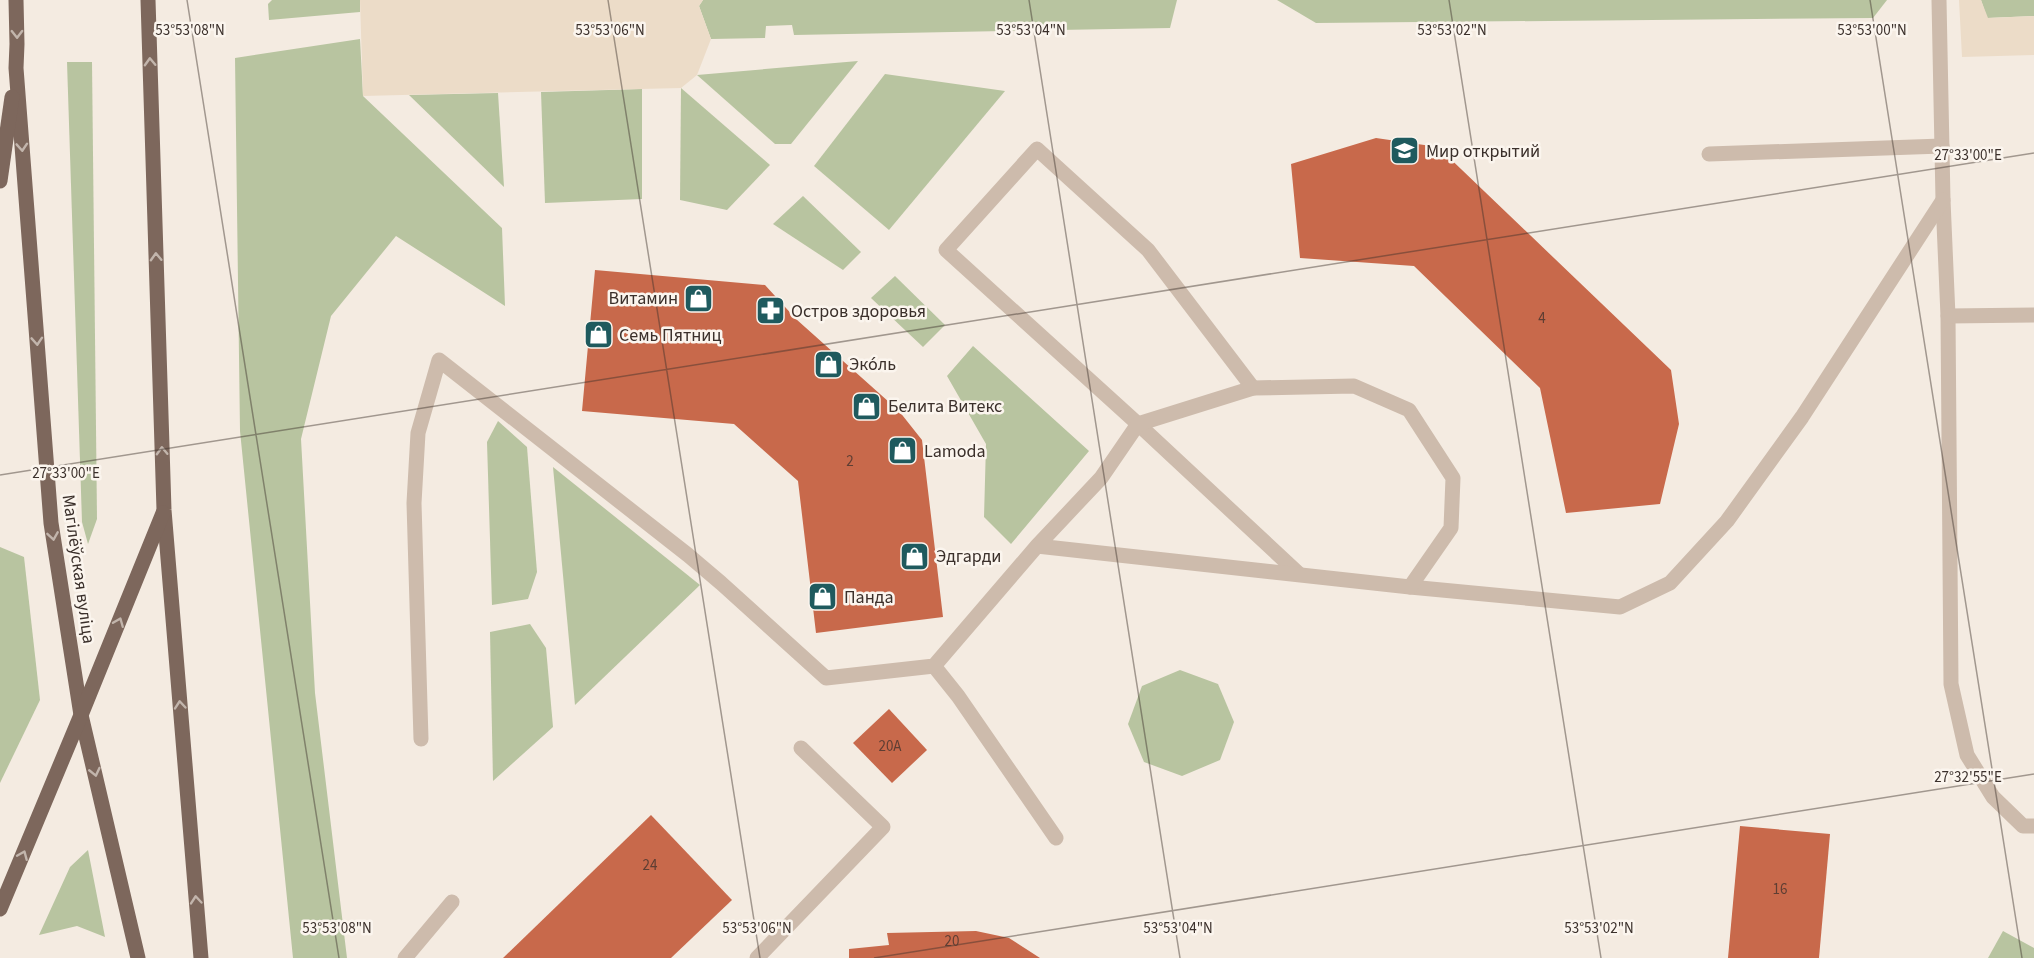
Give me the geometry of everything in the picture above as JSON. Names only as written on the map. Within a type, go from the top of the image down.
[{"type":"main road","name":"Магілёўская вуліца","points":[[16,0],[16,68],[51,523],[81,715],[138,958]]},
{"type":"main road","points":[[148,0],[164,510],[201,958]]},
{"type":"main road","points":[[0,181],[16,68]]},
{"type":"main road","points":[[0,909],[164,510]]},
{"type":"lane","points":[[1939,0],[1948,316],[1950,684],[1967,755],[1993,797],[2023,826],[2034,826]]},
{"type":"lane","points":[[1709,154],[1942,146]]},
{"type":"lane","points":[[1253,388],[1148,250],[1037,149],[946,250],[1299,574]]},
{"type":"lane","points":[[1037,546],[1410,587],[1620,607],[1670,583],[1727,520],[1802,417],[1943,200]]},
{"type":"lane","points":[[1948,316],[2034,315]]},
{"type":"lane","points":[[421,739],[414,502],[417,433],[439,360],[696,562],[826,678],[934,666],[1037,546],[1101,478],[1138,424],[1253,388],[1354,386],[1409,410],[1453,478],[1451,528],[1410,587]]},
{"type":"lane","points":[[934,666],[958,696],[1056,838]]},
{"type":"lane","points":[[757,958],[883,827],[801,748]]},
{"type":"lane","points":[[405,958],[405,955],[452,902]]},
{"type":"green space","points":[[272,0],[360,0],[360,12],[269,20],[268,4]]},
{"type":"green space","points":[[703,0],[1177,0],[1170,28],[794,35],[792,25],[766,26],[765,38],[711,39],[699,6]]},
{"type":"green space","points":[[1277,0],[1887,0],[1873,18],[1316,23]]},
{"type":"green space","points":[[1981,0],[2034,0],[2034,16],[1987,18]]},
{"type":"green space","points":[[360,39],[363,96],[502,228],[505,306],[396,236],[331,316],[301,439],[315,693],[347,958],[293,958],[240,431],[235,58]]},
{"type":"green space","points":[[858,61],[791,144],[775,144],[697,75]]},
{"type":"green space","points":[[67,62],[92,62],[97,519],[88,544],[82,522]]},
{"type":"green space","points":[[885,74],[1005,91],[889,230],[814,166]]},
{"type":"green space","points":[[681,88],[770,165],[727,210],[680,200]]},
{"type":"green space","points":[[642,89],[642,199],[545,203],[541,92]]},
{"type":"green space","points":[[498,93],[504,187],[409,95]]},
{"type":"green space","points":[[803,196],[861,252],[843,270],[773,224]]},
{"type":"green space","points":[[895,276],[945,325],[923,347],[871,298]]},
{"type":"green space","points":[[973,346],[1089,451],[1011,544],[984,517],[986,444],[947,376]]},
{"type":"green space","points":[[498,421],[527,447],[537,572],[528,599],[492,605],[487,442]]},
{"type":"green space","points":[[553,467],[700,585],[575,705]]},
{"type":"green space","points":[[0,547],[24,557],[40,700],[0,783]]},
{"type":"green space","points":[[530,624],[546,648],[553,727],[493,781],[490,632]]},
{"type":"green space","points":[[1180,670],[1218,684],[1234,722],[1220,760],[1182,776],[1144,762],[1128,724],[1142,686]]},
{"type":"green space","points":[[88,850],[105,937],[77,926],[39,935],[70,867]]},
{"type":"green space","points":[[2003,931],[2034,948],[2034,958],[1988,958]]},
{"type":"shaded area","points":[[360,0],[703,0],[699,6],[711,39],[697,75],[681,88],[363,96]]},
{"type":"shaded area","points":[[1959,0],[1981,0],[1988,18],[2034,16],[2034,55],[1962,57]]},
{"type":"building","points":[[1376,138],[1438,147],[1671,370],[1679,424],[1660,504],[1566,513],[1540,388],[1414,266],[1300,258],[1291,164]]},
{"type":"building","points":[[595,270],[765,285],[796,319],[899,411],[922,440],[943,617],[816,633],[798,481],[734,424],[582,411]]},
{"type":"building","points":[[889,709],[927,750],[892,783],[853,743]]},
{"type":"building","points":[[651,815],[732,900],[671,958],[503,958]]},
{"type":"building","points":[[1740,826],[1830,834],[1819,958],[1728,958]]},
{"type":"building","points":[[976,931],[1009,938],[1040,958],[849,958],[849,949],[889,945],[887,933]]},
{"type":"place","name":"Мир открытий","points":[[1405,151]]},
{"type":"place","name":"Витамин","points":[[699,298]]},
{"type":"place","name":"Остров здоровья","points":[[770,311]]},
{"type":"place","name":"Семь Пятниц","points":[[598,335]]},
{"type":"place","name":"Эко́ль","points":[[828,364]]},
{"type":"place","name":"Белита Витекс","points":[[867,406]]},
{"type":"place","name":"Lamoda","points":[[903,451]]},
{"type":"place","name":"Эдгарди","points":[[915,556]]},
{"type":"place","name":"Панда","points":[[823,597]]}]
